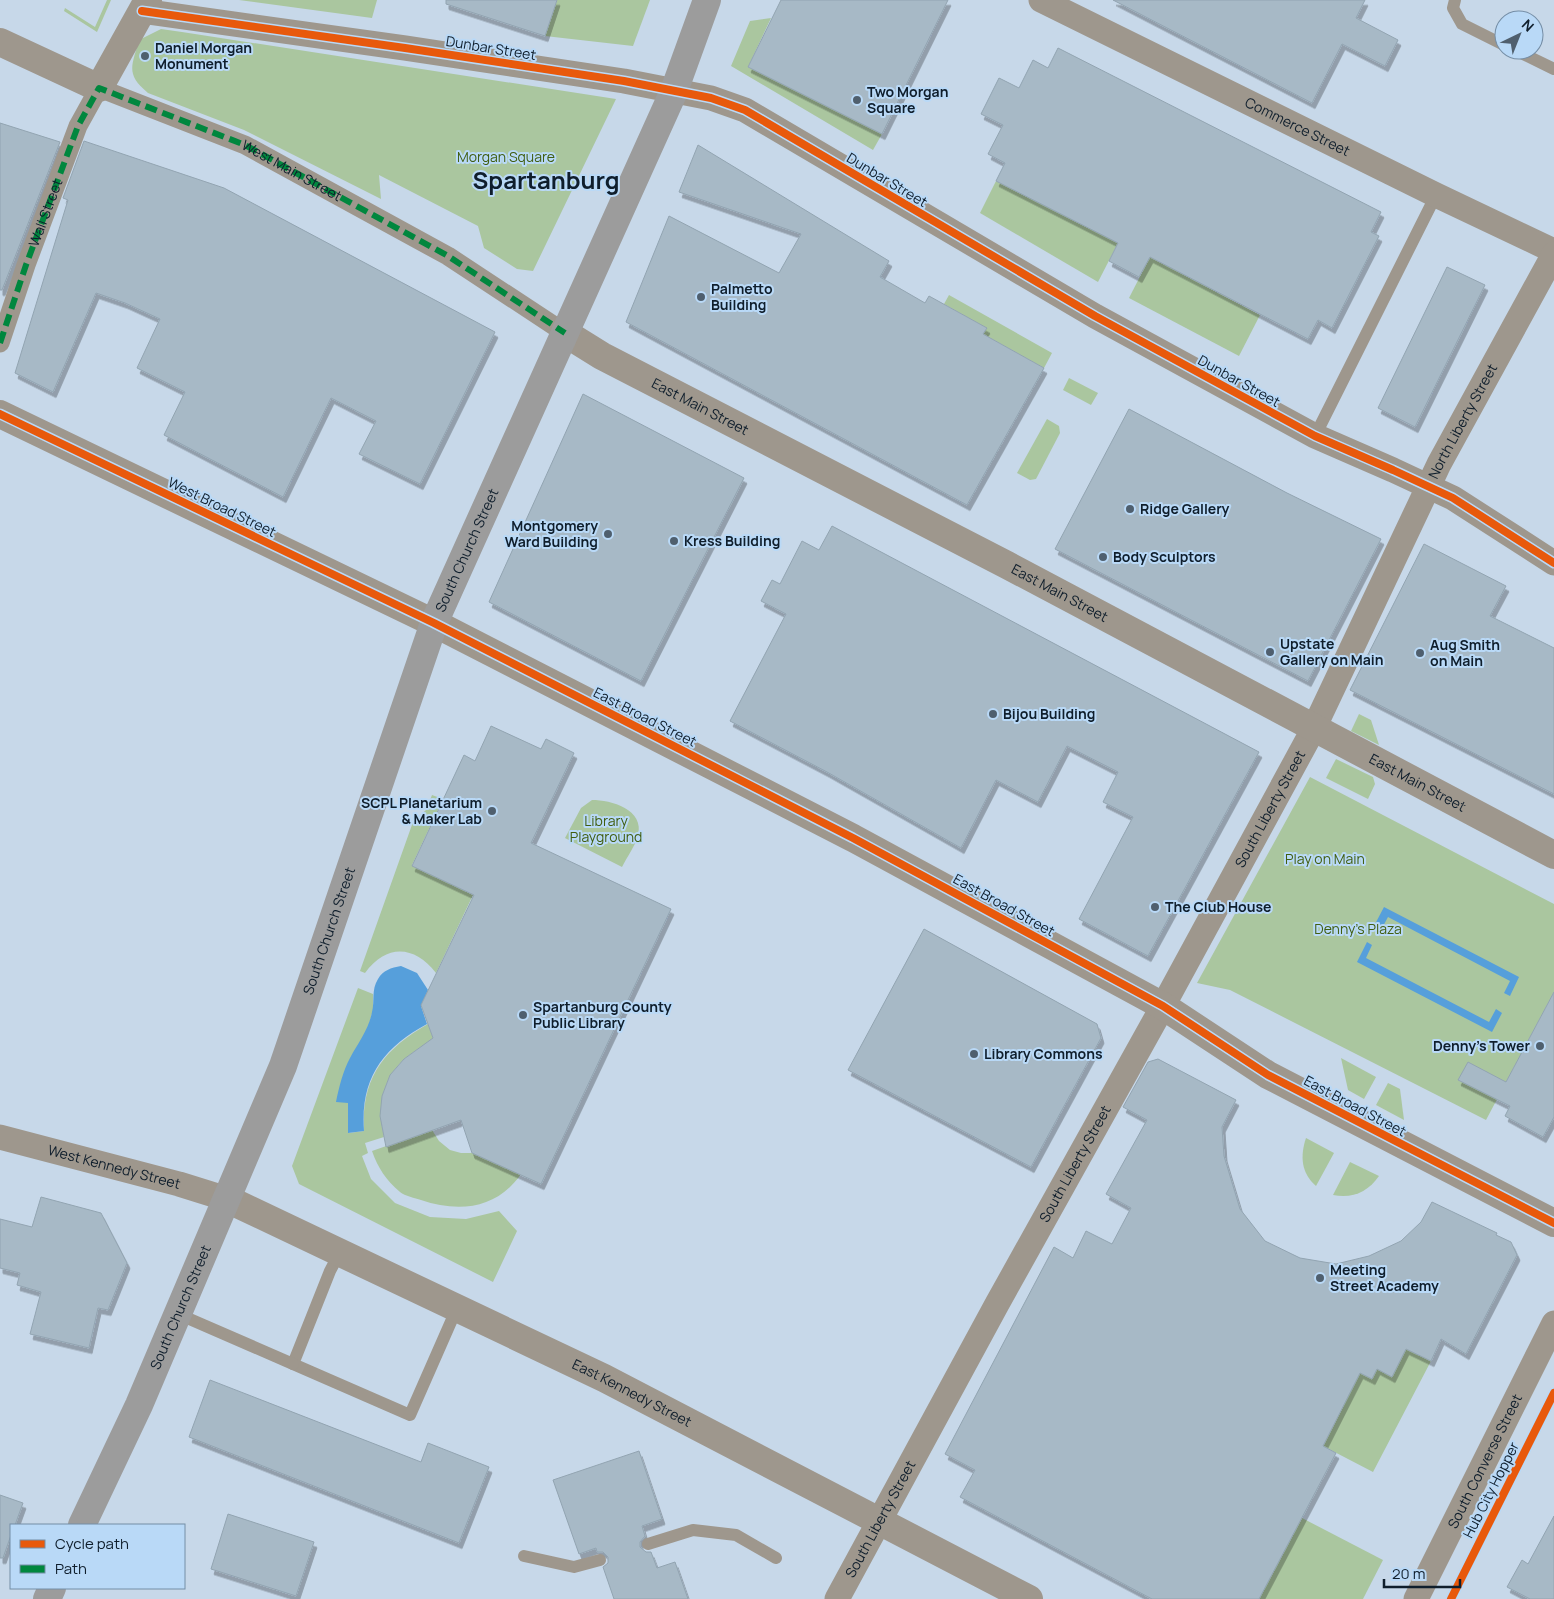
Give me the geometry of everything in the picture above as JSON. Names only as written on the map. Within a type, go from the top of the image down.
[{"type":"main road","name":"South Church Street","points":[[82,1524],[139,1405],[283,1066],[434,623],[674,91],[707,0]]},
{"type":"street","name":"Commerce Street","points":[[1042,0],[1554,252]]},
{"type":"street","name":"Dunbar Street","points":[[145,6],[674,91],[711,98],[745,110],[1086,311],[1315,436],[1453,498],[1554,563]]},
{"type":"street","points":[[99,88],[145,6]]},
{"type":"street","name":"West Main Street","points":[[0,42],[99,88],[261,154],[448,256],[566,332]]},
{"type":"street","name":"Wall Street","points":[[0,343],[26,265],[78,126],[99,88]]},
{"type":"street","name":"North Liberty Street","points":[[1314,728],[1429,486],[1554,252]]},
{"type":"street","name":"East Main Street","points":[[566,332],[602,356],[1007,565],[1554,855]]},
{"type":"street","name":"West Broad Street","points":[[0,414],[434,623]]},
{"type":"street","name":"East Broad Street","points":[[434,623],[853,838],[1163,1006],[1268,1075],[1554,1223]]},
{"type":"street","name":"South Liberty Street","points":[[837,1599],[996,1304],[1163,1006],[1314,728]]},
{"type":"street","name":"West Kennedy Street","points":[[0,1137],[179,1184],[227,1199]]},
{"type":"street","name":"East Kennedy Street","points":[[227,1199],[604,1378],[881,1520],[1029,1599]]},
{"type":"street","name":"South Converse Street","points":[[1416,1599],[1554,1323]]},
{"type":"lane","points":[[1455,0],[1453,8],[1462,24],[1494,40]]},
{"type":"lane","points":[[1536,60],[1554,69]]},
{"type":"lane","points":[[1315,436],[1436,195]]},
{"type":"lane","points":[[293,1364],[330,1271],[340,1252]]},
{"type":"lane","points":[[178,1314],[410,1415],[457,1308]]},
{"type":"lane","points":[[648,1544],[693,1530],[736,1535],[776,1558]]},
{"type":"lane","points":[[524,1556],[574,1567],[600,1560]]},
{"type":"green space","points":[[107,0],[111,0],[97,32],[64,11],[65,8],[95,27]]},
{"type":"green space","points":[[239,0],[377,0],[372,18]]},
{"type":"green space","points":[[557,0],[650,0],[633,46],[545,36]]},
{"type":"green space","points":[[771,18],[748,67],[882,134],[873,150],[731,66],[750,21]]},
{"type":"green space","name":"Morgan Square","points":[[161,29],[616,99],[533,271],[517,269],[484,248],[478,226],[379,175],[381,199],[244,130],[148,93],[133,75],[133,63],[139,40]]},
{"type":"green space","points":[[996,181],[1118,243],[1098,282],[980,213]]},
{"type":"green space","points":[[1150,257],[1260,315],[1239,356],[1129,298]]},
{"type":"green space","points":[[949,295],[1052,353],[1044,368],[983,334],[986,328],[944,304]]},
{"type":"green space","points":[[1069,378],[1098,393],[1091,405],[1063,390]]},
{"type":"green space","points":[[1047,419],[1059,426],[1060,433],[1036,479],[1030,480],[1017,473]]},
{"type":"green space","points":[[1359,714],[1371,720],[1379,745],[1351,731]]},
{"type":"green space","points":[[1336,759],[1373,777],[1375,784],[1368,799],[1326,778]]},
{"type":"green space","name":"Denny's Plaza","points":[[1310,777],[1554,904],[1554,992],[1486,1120],[1230,990],[1197,983]]},
{"type":"green space","points":[[432,795],[443,799],[412,865],[473,895],[436,973],[419,957],[401,952],[382,957],[365,973],[360,971],[413,822],[426,810]]},
{"type":"green space","name":"Library Playground","points":[[592,800],[617,804],[632,813],[636,819],[639,827],[638,836],[622,867],[565,838],[581,808]]},
{"type":"green space","points":[[358,988],[373,994],[373,1010],[348,1102],[349,1133],[364,1131],[364,1112],[367,1095],[371,1080],[378,1067],[399,1044],[428,1024],[434,1041],[406,1058],[389,1079],[384,1091],[382,1105],[384,1137],[365,1143],[368,1153],[362,1156],[371,1179],[395,1203],[430,1217],[466,1219],[499,1211],[517,1231],[493,1282],[299,1184],[292,1166]]},
{"type":"green space","points":[[1341,1058],[1376,1077],[1364,1099],[1348,1090]]},
{"type":"green space","points":[[1388,1083],[1400,1089],[1404,1120],[1376,1105]]},
{"type":"green space","points":[[432,1130],[439,1141],[450,1150],[472,1153],[521,1174],[501,1195],[476,1205],[463,1207],[449,1206],[405,1195],[387,1178],[372,1151]]},
{"type":"green space","points":[[1306,1138],[1334,1153],[1316,1186],[1307,1176],[1303,1164]]},
{"type":"green space","points":[[1350,1162],[1379,1176],[1375,1182],[1359,1193],[1347,1196],[1333,1195]]},
{"type":"green space","points":[[1406,1349],[1431,1361],[1373,1472],[1323,1446],[1360,1373],[1377,1369]]},
{"type":"green space","points":[[1302,1518],[1383,1560],[1363,1599],[1259,1599]]},
{"type":"water","points":[[1384,907],[1519,977],[1510,996],[1504,993],[1510,981],[1388,917],[1381,930],[1374,926]]},
{"type":"water","points":[[1367,942],[1372,945],[1366,958],[1489,1022],[1496,1009],[1502,1013],[1492,1032],[1357,962]]},
{"type":"water","points":[[401,966],[417,973],[428,990],[421,1006],[427,1024],[411,1033],[387,1054],[371,1080],[366,1095],[364,1131],[348,1133],[348,1103],[336,1102],[342,1079],[371,1018],[375,987],[378,979],[382,973]]},
{"type":"building","points":[[446,0],[557,0],[545,36],[446,4]]},
{"type":"building","name":"Two Morgan Square","points":[[781,0],[948,0],[882,134],[748,67]]},
{"type":"building","points":[[1113,0],[1365,0],[1356,18],[1398,40],[1385,66],[1342,44],[1312,103]]},
{"type":"building","points":[[1058,48],[1381,212],[1371,232],[1379,236],[1332,328],[1318,320],[1308,339],[1150,257],[1139,277],[1109,261],[1118,243],[996,181],[1005,163],[988,154],[1003,125],[981,114],[999,78],[1019,88],[1033,60],[1048,68]]},
{"type":"building","points":[[0,123],[60,142],[2,290],[0,290]]},
{"type":"building","points":[[84,141],[224,188],[495,332],[420,484],[359,454],[376,421],[331,398],[283,497],[164,435],[185,392],[137,368],[160,319],[125,303],[96,293],[53,392],[15,373],[68,200],[63,198]]},
{"type":"building","points":[[698,145],[889,261],[880,277],[925,303],[929,296],[987,328],[983,334],[1044,368],[967,505],[626,322],[669,216],[779,273],[801,234],[679,192]]},
{"type":"building","points":[[1447,267],[1485,285],[1415,427],[1378,408]]},
{"type":"building","points":[[583,394],[744,478],[641,681],[489,602]]},
{"type":"building","points":[[1129,409],[1287,493],[1381,539],[1308,681],[1055,549]]},
{"type":"building","points":[[832,526],[1259,752],[1148,956],[1079,919],[1133,817],[1103,802],[1118,772],[1067,746],[1038,802],[996,780],[961,848],[827,772],[730,721],[786,614],[761,601],[772,580],[780,584],[802,541],[819,550]]},
{"type":"building","points":[[1424,544],[1506,586],[1490,616],[1554,648],[1554,794],[1350,690]]},
{"type":"building","name":"Spartanburg County Public Library","points":[[491,726],[541,749],[546,739],[574,753],[531,843],[671,909],[541,1184],[472,1153],[461,1120],[386,1147],[380,1116],[382,1096],[390,1075],[404,1059],[433,1038],[421,1005],[474,895],[412,866],[464,755],[475,761]]},
{"type":"building","name":"Library Commons","points":[[924,929],[1097,1024],[1101,1038],[1031,1167],[848,1070]]},
{"type":"building","name":"Denny's Tower","points":[[1554,992],[1554,1117],[1543,1137],[1505,1116],[1510,1106],[1458,1080],[1468,1062],[1506,1082]]},
{"type":"building","points":[[1158,1059],[1236,1100],[1222,1127],[1224,1156],[1240,1209],[1265,1241],[1300,1258],[1336,1264],[1369,1256],[1401,1241],[1421,1222],[1432,1202],[1497,1233],[1496,1235],[1511,1242],[1517,1255],[1466,1354],[1441,1339],[1431,1361],[1406,1349],[1392,1377],[1377,1369],[1372,1379],[1360,1373],[1323,1446],[1336,1453],[1259,1599],[1152,1599],[960,1497],[975,1470],[945,1454],[1054,1247],[1073,1258],[1086,1231],[1112,1244],[1131,1208],[1106,1194],[1147,1120],[1123,1107],[1148,1062]]},
{"type":"building","points":[[41,1197],[101,1213],[127,1263],[108,1310],[98,1308],[89,1348],[30,1334],[41,1292],[17,1285],[20,1273],[0,1268],[0,1219],[32,1227]]},
{"type":"building","points":[[210,1380],[421,1462],[428,1443],[489,1467],[459,1543],[189,1437]]},
{"type":"building","points":[[639,1451],[662,1519],[642,1526],[645,1536],[640,1542],[640,1547],[646,1552],[651,1552],[657,1568],[675,1562],[688,1599],[614,1599],[603,1567],[608,1563],[608,1557],[603,1552],[597,1552],[596,1548],[579,1554],[553,1480]]},
{"type":"building","points":[[0,1495],[23,1503],[15,1524],[10,1524],[10,1538],[3,1558],[0,1558]]},
{"type":"building","points":[[228,1514],[314,1542],[296,1596],[211,1569]]},
{"type":"building","points":[[1554,1516],[1554,1599],[1530,1599],[1507,1587],[1522,1560],[1528,1564]]},
{"type":"marked path","points":[[0,343],[26,265],[78,126],[99,88],[245,145],[448,256],[565,333]]},
{"type":"cycle path","points":[[142,11],[624,81],[711,98],[745,110],[1095,316],[1315,436],[1453,498],[1554,563]]},
{"type":"cycle path","points":[[0,414],[434,623],[853,838],[1163,1006],[1268,1075],[1554,1223]]},
{"type":"cycle path","name":"Hub City Hopper","points":[[1451,1599],[1554,1393]]},
{"type":"place","name":"Daniel Morgan Monument","points":[[145,56]]},
{"type":"place","name":"Two Morgan Square","points":[[857,100]]},
{"type":"place","name":"Palmetto Building","points":[[701,297]]},
{"type":"place","name":"Ridge Gallery","points":[[1130,509]]},
{"type":"place","name":"Montgomery Ward Building","points":[[608,534]]},
{"type":"place","name":"Kress Building","points":[[674,541]]},
{"type":"place","name":"Body Sculptors","points":[[1103,557]]},
{"type":"place","name":"Upstate Gallery on Main","points":[[1270,652]]},
{"type":"place","name":"Aug Smith on Main","points":[[1420,653]]},
{"type":"place","name":"Bijou Building","points":[[993,714]]},
{"type":"place","name":"SCPL Planetarium & Maker Lab","points":[[492,811]]},
{"type":"place","name":"The Club House","points":[[1155,907]]},
{"type":"place","name":"Spartanburg County Public Library","points":[[523,1015]]},
{"type":"place","name":"Denny's Tower","points":[[1540,1046]]},
{"type":"place","name":"Library Commons","points":[[974,1054]]},
{"type":"place","name":"Meeting Street Academy","points":[[1320,1278]]},
{"type":"district","name":"Spartanburg","points":[[546,181]]},
{"type":"park label","name":"Play on Main","points":[[1325,859]]}]
